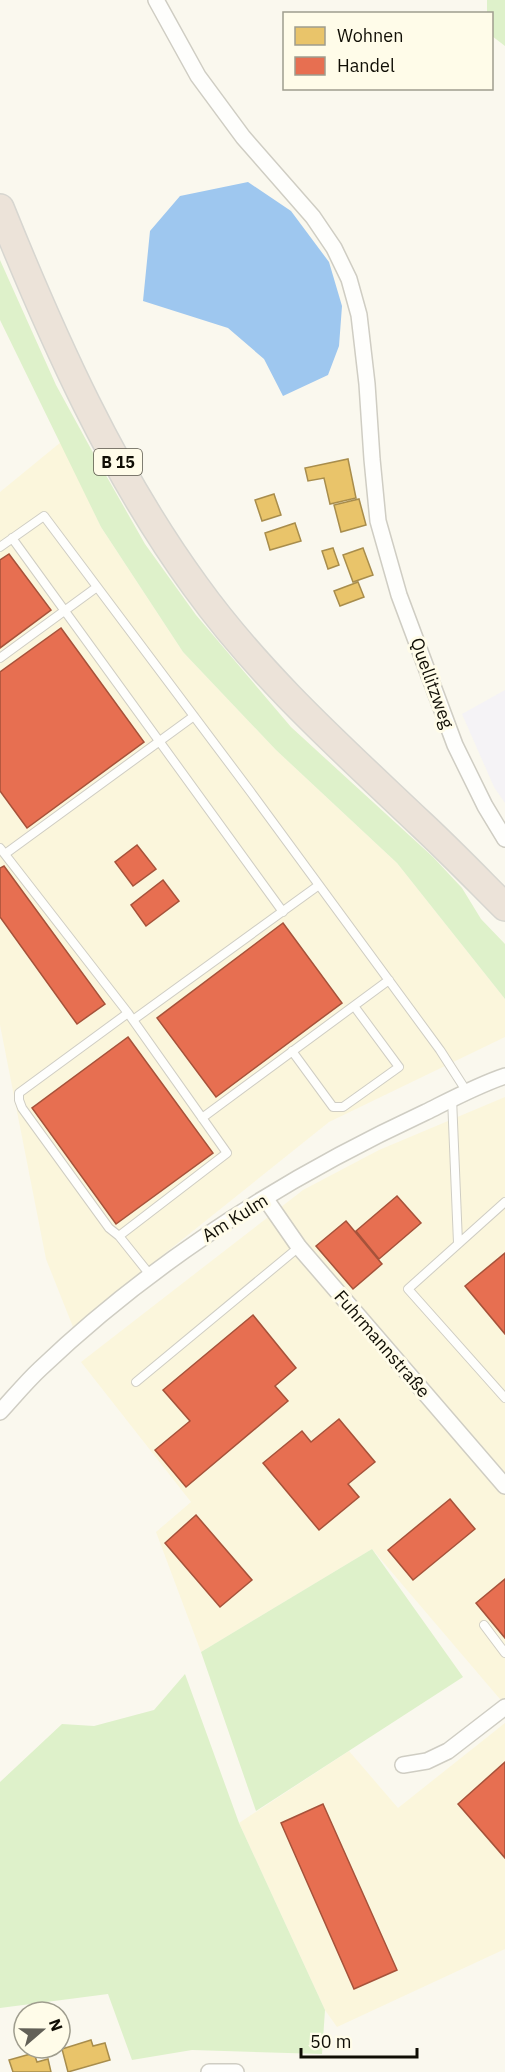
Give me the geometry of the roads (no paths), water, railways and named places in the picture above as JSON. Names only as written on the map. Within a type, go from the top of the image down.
[{"type":"highway","name":"B 15","points":[[0,208],[34,290],[104,437],[138,498],[196,587],[241,643],[303,713],[505,907]]},
{"type":"street","name":"Quellitzweg","points":[[156,0],[198,76],[243,137],[312,216],[334,248],[349,279],[359,315],[366,373],[378,520],[399,595],[455,745],[485,806],[505,839]]},
{"type":"street","name":"Am Kulm","points":[[0,1412],[39,1369],[110,1308],[193,1244],[265,1198],[361,1143],[452,1098],[505,1076]]},
{"type":"street","name":"Fuhrmannstraße","points":[[265,1198],[299,1247],[505,1486]]},
{"type":"street","points":[[403,1765],[427,1761],[448,1751],[505,1707]]},
{"type":"street","points":[[208,2072],[236,2072]]},
{"type":"lane","points":[[0,547],[44,516],[389,980],[440,1050],[467,1092]]},
{"type":"lane","points":[[12,538],[283,912]]},
{"type":"lane","points":[[0,658],[97,587]]},
{"type":"lane","points":[[119,1236],[227,1153],[130,1017],[2,852],[194,716]]},
{"type":"lane","points":[[151,1276],[119,1236],[109,1228],[22,1108],[19,1093],[319,885]]},
{"type":"lane","points":[[202,1118],[389,980]]},
{"type":"lane","points":[[292,1051],[333,1107],[338,1109],[399,1067],[354,1006]]},
{"type":"lane","points":[[452,1098],[458,1243]]},
{"type":"lane","points":[[505,1202],[408,1288],[505,1398]]},
{"type":"lane","points":[[136,1382],[299,1247]]},
{"type":"lane","points":[[484,1625],[505,1653]]},
{"type":"water","points":[[248,182],[291,211],[329,262],[342,306],[339,346],[328,375],[283,396],[264,359],[228,328],[143,301],[150,231],[180,196]]}]
